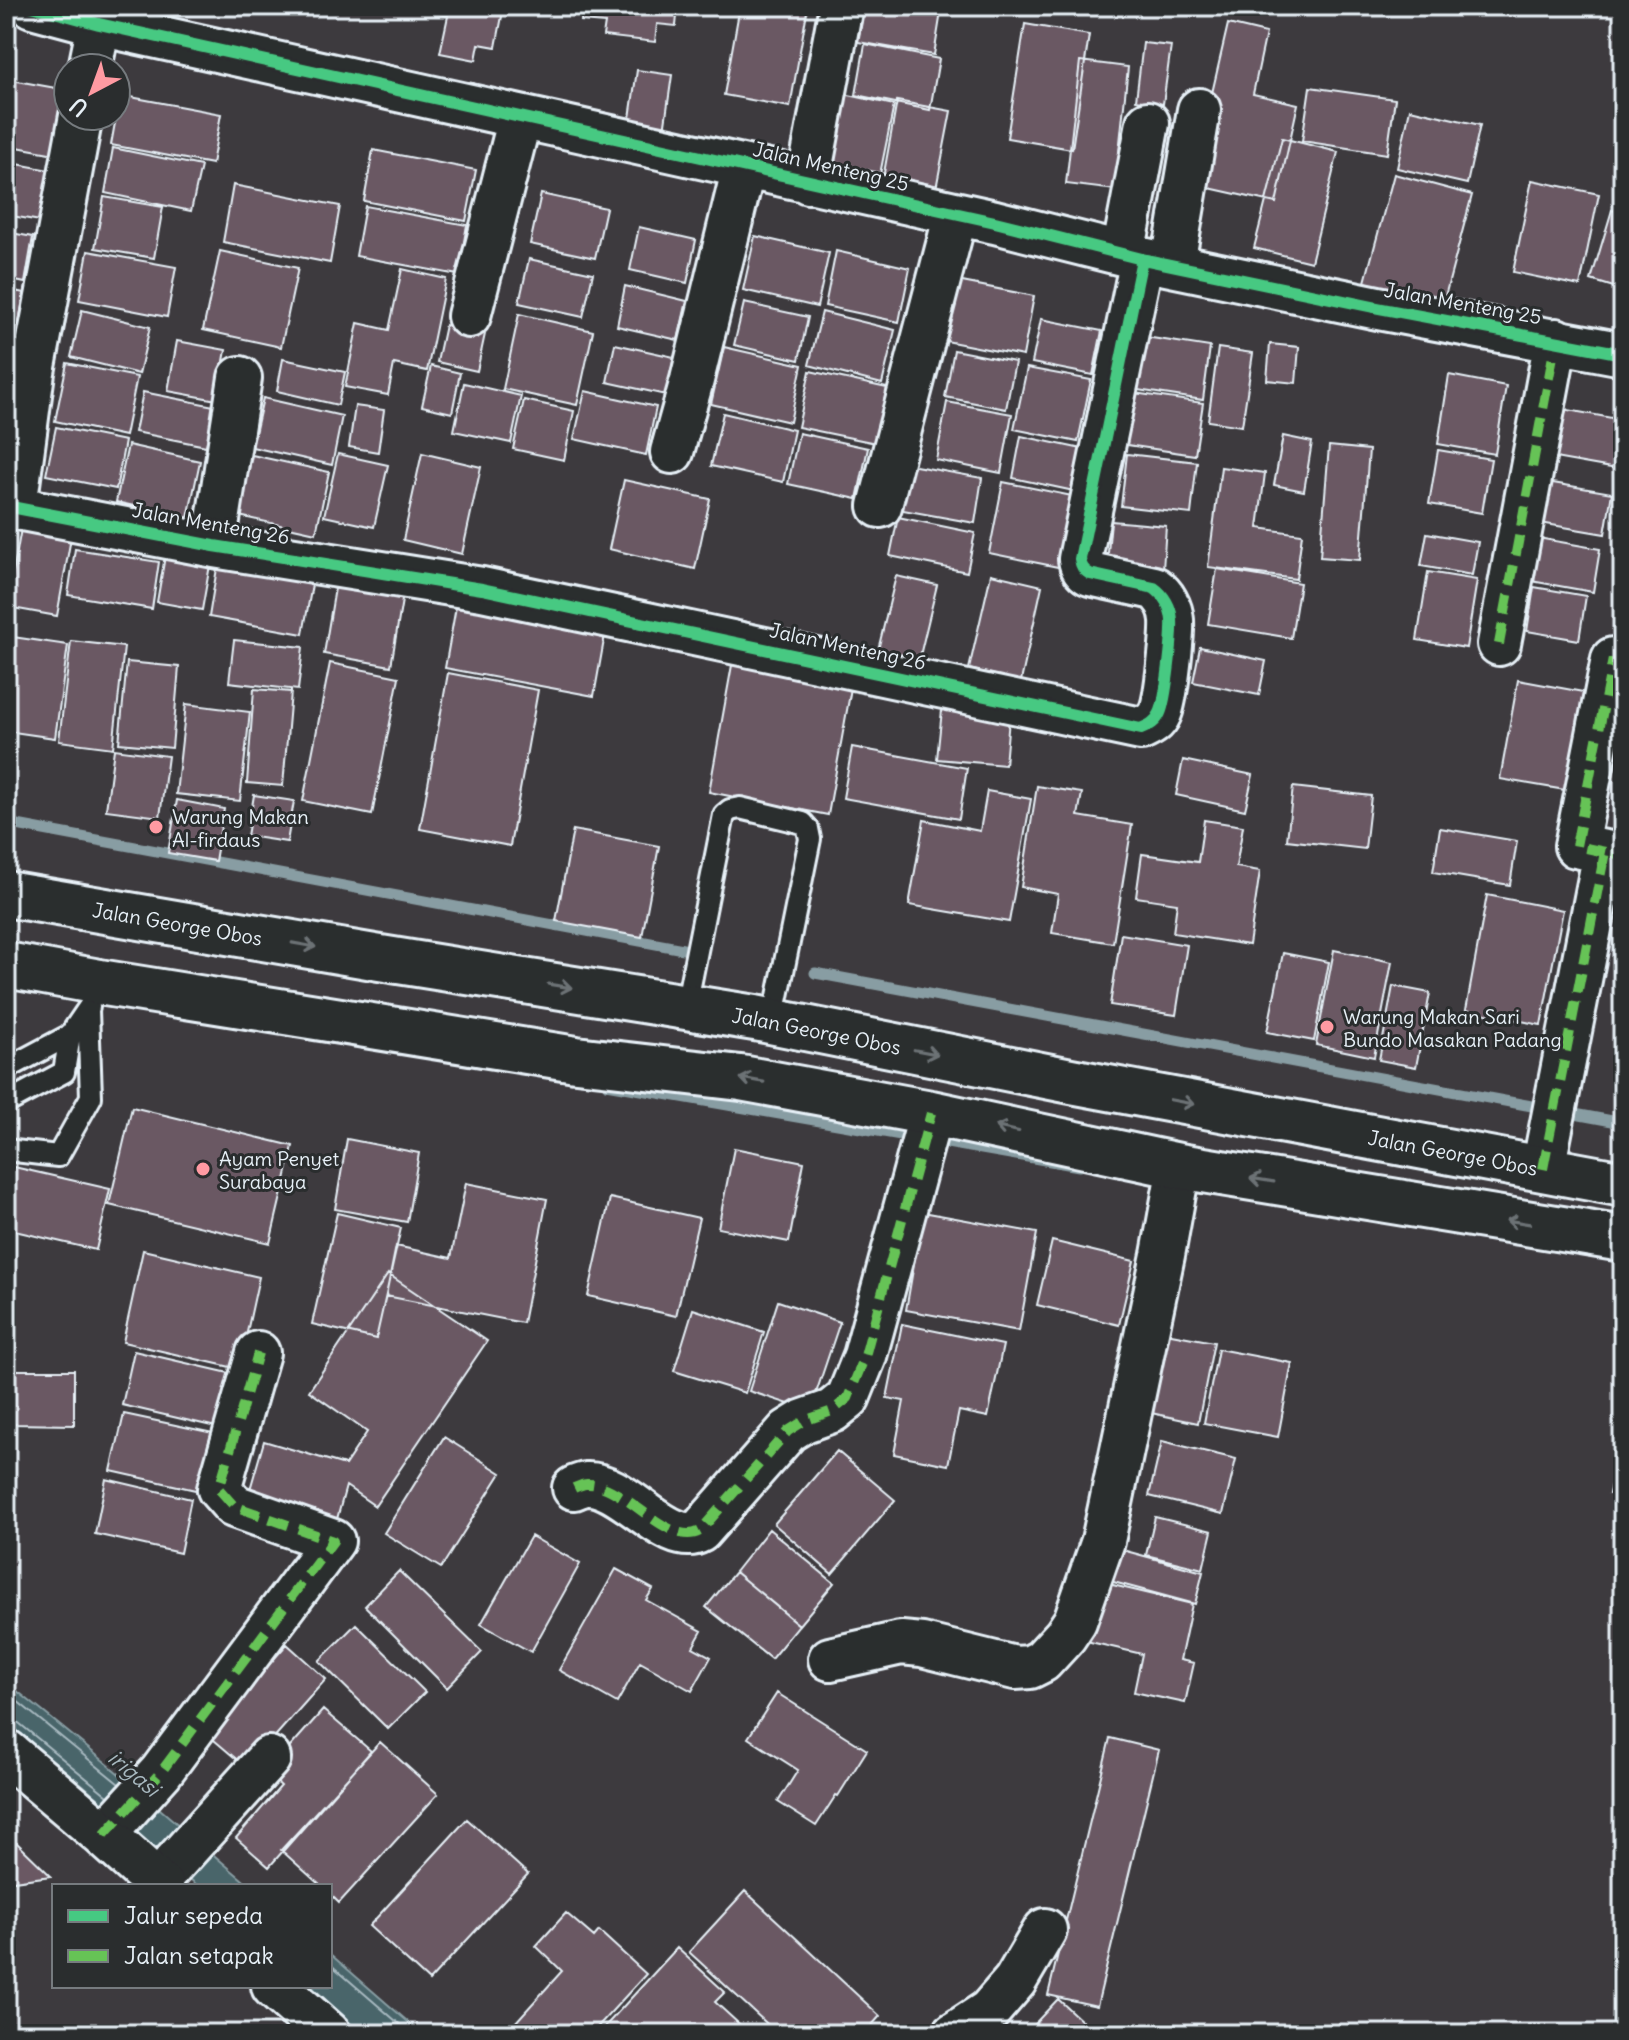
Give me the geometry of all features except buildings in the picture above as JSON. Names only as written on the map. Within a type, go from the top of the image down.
[{"type":"main road","name":"Jalan George Obos","points":[[6,894],[773,1021],[1071,1081],[1606,1180]]},
{"type":"main road","points":[[6,965],[96,996],[741,1078],[931,1113],[1179,1166],[1623,1239]]},
{"type":"main road","points":[[1578,1232],[1606,1180]]},
{"type":"main road","points":[[6,1752],[117,1821],[159,1884]]},
{"type":"main road","points":[[276,1988],[328,2034]]},
{"type":"street","name":"Jalan Menteng 25","points":[[32,6],[99,24],[1146,259],[1378,308],[1623,354]]},
{"type":"street","points":[[808,182],[841,6]]},
{"type":"street","points":[[93,52],[99,24]]},
{"type":"street","points":[[1146,259],[1199,110]]},
{"type":"street","points":[[469,316],[520,118]]},
{"type":"street","points":[[1146,259],[1148,123]]},
{"type":"street","points":[[10,506],[78,132]]},
{"type":"street","points":[[672,452],[744,167]]},
{"type":"street","points":[[880,506],[956,214]]},
{"type":"street","name":"Jalan Menteng 26","points":[[10,506],[214,546],[482,589],[1141,729],[1152,724],[1165,699],[1172,620],[1169,606],[1154,588],[1090,574],[1080,564],[1080,559],[1146,259]]},
{"type":"street","points":[[1499,644],[1556,340]]},
{"type":"street","points":[[214,546],[240,378]]},
{"type":"street","points":[[1543,1169],[1614,853],[1576,846],[1613,659]]},
{"type":"street","points":[[574,1488],[585,1484],[598,1486],[615,1493],[671,1530],[694,1535],[788,1431],[804,1421],[832,1411],[848,1398],[865,1356],[931,1113]]},
{"type":"street","points":[[830,1659],[901,1643],[922,1645],[1015,1668],[1030,1667],[1042,1661],[1065,1636],[1075,1621],[1103,1541],[1179,1166]]},
{"type":"street","points":[[117,1821],[161,1772],[333,1541],[234,1506],[219,1489],[258,1353]]},
{"type":"street","points":[[159,1884],[269,1758]]},
{"type":"street","points":[[954,2034],[989,2011],[1015,1981],[1045,1930]]},
{"type":"lane","points":[[686,1006],[724,815],[740,808],[803,823],[810,839],[773,1021]]},
{"type":"lane","points":[[6,1103],[64,1072],[70,1035],[96,996]]},
{"type":"lane","points":[[6,1150],[58,1156],[91,1097],[96,996]]},
{"type":"lane","points":[[6,1069],[70,1035]]},
{"type":"water","points":[[6,1682],[248,1884],[196,1884],[6,1722]]},
{"type":"water","points":[[332,1956],[422,2034],[362,2034],[313,1988],[332,1988]]},
{"type":"waterway","points":[[6,823],[683,949]]},
{"type":"waterway","points":[[815,973],[1623,1123]]},
{"type":"waterway","points":[[607,1084],[1079,1166]]},
{"type":"marked path","points":[[1499,644],[1556,340]]},
{"type":"marked path","points":[[1605,852],[1576,846],[1613,659]]},
{"type":"marked path","points":[[1543,1169],[1605,852],[1623,855]]},
{"type":"marked path","points":[[574,1488],[586,1484],[600,1486],[674,1531],[687,1534],[700,1531],[788,1431],[804,1421],[832,1411],[848,1398],[865,1356],[931,1113]]},
{"type":"marked path","points":[[104,1835],[161,1772],[333,1541],[234,1506],[219,1489],[258,1353]]},
{"type":"cycle path","points":[[32,6],[99,24],[995,222],[1142,259],[1623,354]]},
{"type":"cycle path","points":[[6,506],[214,546],[482,589],[1141,729],[1155,721],[1162,706],[1171,639],[1170,610],[1154,588],[1090,574],[1083,568],[1080,559],[1142,259]]},
{"type":"place","name":"Warung Makan Al-firdaus","points":[[156,827]]},
{"type":"place","name":"Warung Makan Sari Bundo Masakan Padang","points":[[1327,1027]]},
{"type":"place","name":"Ayam Penyet Surabaya","points":[[203,1169]]},
{"type":"water label","name":"irigasi","points":[[134,1773]]}]
